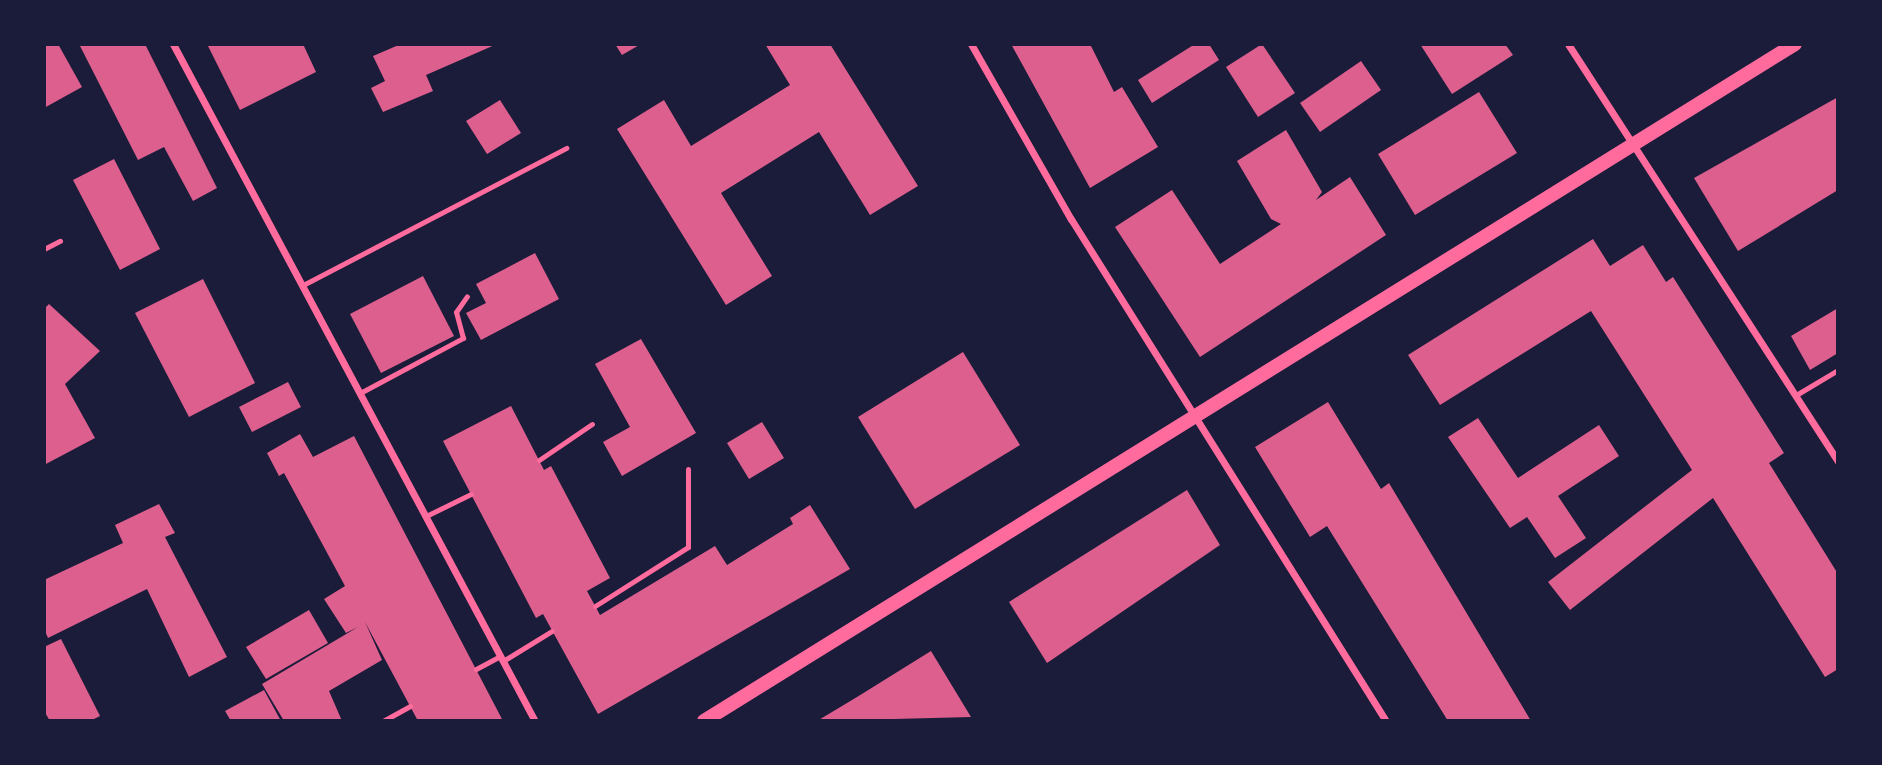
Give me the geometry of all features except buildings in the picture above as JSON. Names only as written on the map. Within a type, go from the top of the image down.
[{"type":"main road","points":[[704,721],[1795,44]]},
{"type":"street","points":[[173,44],[535,721]]},
{"type":"street","points":[[971,44],[1071,219],[1386,721]]},
{"type":"street","points":[[1568,44],[1838,461]]},
{"type":"lane","points":[[303,285],[566,148]]},
{"type":"lane","points":[[44,249],[60,242]]},
{"type":"lane","points":[[360,393],[463,338],[456,312],[467,296]]},
{"type":"lane","points":[[1797,395],[1838,370]]},
{"type":"lane","points":[[539,460],[592,424]]},
{"type":"lane","points":[[595,606],[688,547],[688,469]]},
{"type":"lane","points":[[426,516],[471,494]]},
{"type":"lane","points":[[476,669],[552,631]]},
{"type":"lane","points":[[383,721],[410,706]]}]
